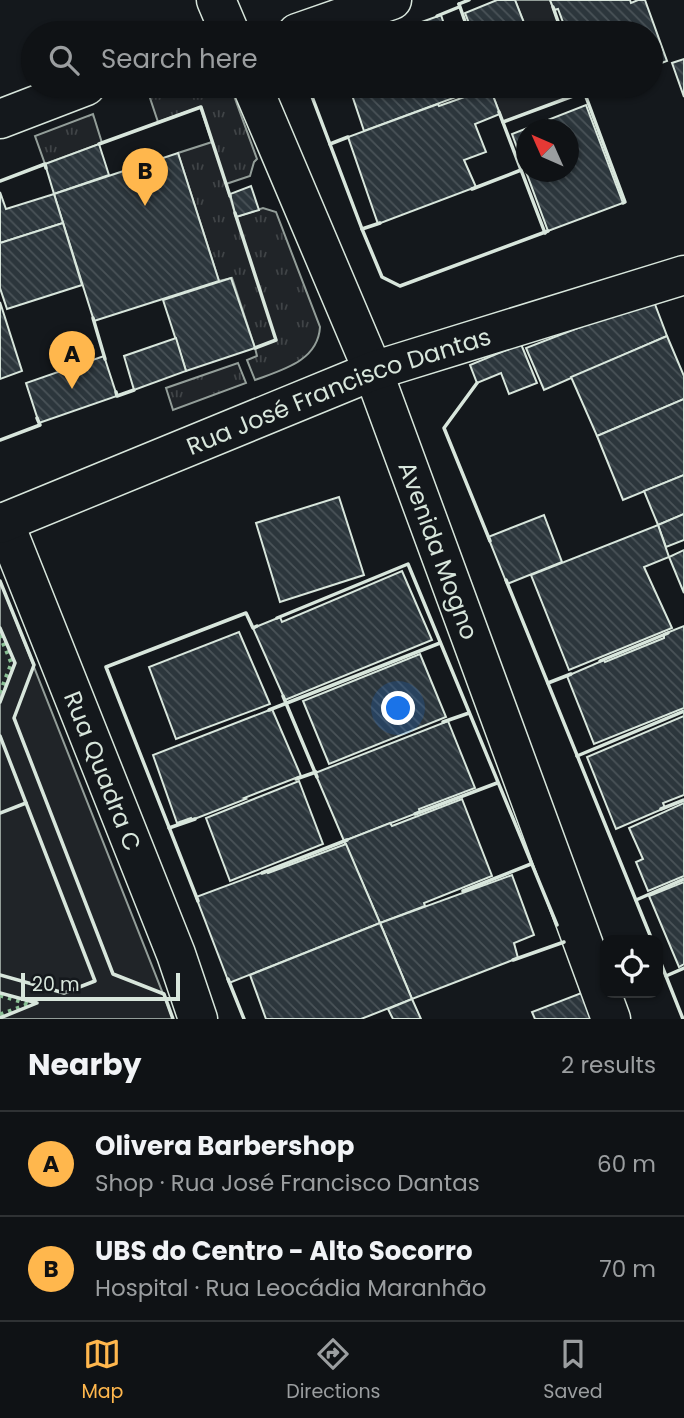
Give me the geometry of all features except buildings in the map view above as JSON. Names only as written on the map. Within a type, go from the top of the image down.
[{"type":"street","points":[[216,0],[225,21]]},
{"type":"street","points":[[332,21],[392,0]]},
{"type":"street","points":[[0,119],[55,98]]},
{"type":"street","name":"Avenida Mogno","points":[[257,98],[373,371],[611,1019]]},
{"type":"street","name":"Rua José Francisco Dantas","points":[[2,523],[373,371],[684,275]]},
{"type":"street","name":"Rua Quadra C","points":[[2,523],[171,941],[198,1019]]},
{"type":"green space","points":[[515,0],[550,0],[558,21],[523,21]]},
{"type":"green space","points":[[150,98],[235,98],[257,159],[250,176],[226,184],[236,217],[263,208],[276,212],[320,327],[313,348],[287,368],[255,380],[247,360],[257,356],[232,278],[219,281],[178,153],[212,142],[200,107],[158,122]]},
{"type":"green space","points":[[494,98],[568,98],[503,122]]},
{"type":"green space","points":[[93,114],[102,143],[45,164],[35,136]]},
{"type":"green space","points":[[238,363],[246,383],[173,410],[166,388]]},
{"type":"green space","points":[[0,581],[173,1019],[0,1019]]},
{"type":"hedge","points":[[0,635],[12,663],[0,694]]},
{"type":"hedge","points":[[0,995],[30,1004],[0,1015]]},
{"type":"wall","points":[[459,4],[469,0]]},
{"type":"wall","points":[[459,4],[465,21]]},
{"type":"wall","points":[[437,16],[459,7]]},
{"type":"wall","points":[[553,7],[558,21]]},
{"type":"wall","points":[[313,98],[362,229],[380,223]]},
{"type":"wall","points":[[503,122],[568,98]]},
{"type":"wall","points":[[586,98],[625,202],[623,203]]},
{"type":"wall","points":[[99,144],[201,107],[230,196]]},
{"type":"wall","points":[[499,112],[545,233]]},
{"type":"wall","points":[[330,144],[348,137]]},
{"type":"wall","points":[[0,181],[45,164],[46,168]]},
{"type":"wall","points":[[472,189],[516,172]]},
{"type":"wall","points":[[235,213],[276,340],[255,348]]},
{"type":"wall","points":[[362,229],[382,277],[400,286],[548,231]]},
{"type":"wall","points":[[93,318],[105,359]]},
{"type":"wall","points":[[477,383],[444,428],[490,541]]},
{"type":"wall","points":[[116,392],[117,396],[134,390]]},
{"type":"wall","points":[[0,440],[40,425],[37,418]]},
{"type":"wall","points":[[277,618],[408,564],[557,925]]},
{"type":"wall","points":[[506,580],[650,935]]},
{"type":"wall","points":[[0,581],[34,665],[14,718],[113,974],[164,994],[173,1019]]},
{"type":"wall","points":[[198,901],[106,667],[246,613],[253,628],[257,626]]},
{"type":"wall","points":[[0,628],[15,663],[0,702]]},
{"type":"wall","points":[[600,661],[668,633]]},
{"type":"wall","points":[[269,710],[440,643]]},
{"type":"wall","points":[[548,683],[571,674]]},
{"type":"wall","points":[[283,696],[317,777]]},
{"type":"wall","points":[[577,756],[684,711]]},
{"type":"wall","points":[[443,722],[469,713]]},
{"type":"wall","points":[[0,736],[26,803]]},
{"type":"wall","points":[[296,779],[316,772]]},
{"type":"wall","points":[[415,814],[497,783]]},
{"type":"wall","points":[[661,809],[684,800]]},
{"type":"wall","points":[[0,813],[26,803],[95,981],[64,993],[0,975]]},
{"type":"wall","points":[[169,828],[195,819]]},
{"type":"wall","points":[[262,873],[347,840]]},
{"type":"wall","points":[[463,891],[531,864]]},
{"type":"wall","points":[[636,900],[684,879]]},
{"type":"wall","points":[[513,960],[564,942]]},
{"type":"wall","points":[[666,976],[684,968]]},
{"type":"wall","points":[[663,969],[683,1019]]},
{"type":"wall","points":[[228,979],[244,1019]]},
{"type":"wall","points":[[0,993],[37,1003],[0,1018]]},
{"type":"place","name":"UBS do Centro - Alto Socorro","points":[[145,206]]},
{"type":"place","name":"Olivera Barbershop","points":[[72,389]]}]
